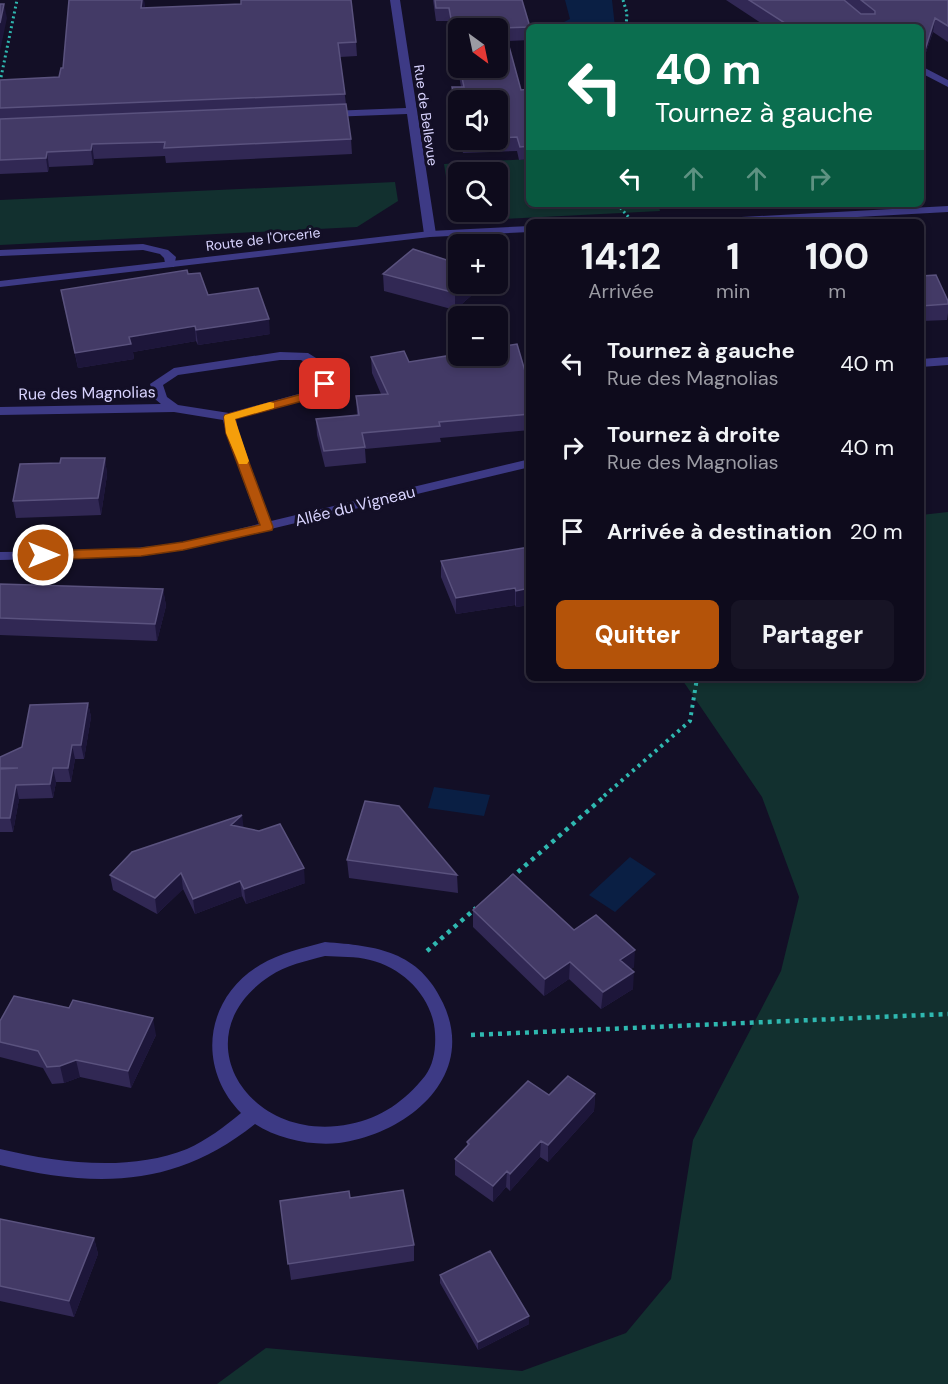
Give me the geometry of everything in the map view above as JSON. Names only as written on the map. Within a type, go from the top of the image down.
[{"type":"street","name":"Rue de Bellevue","points":[[395,0],[430,234]]},
{"type":"street","points":[[924,71],[948,84]]},
{"type":"street","points":[[318,115],[412,111]]},
{"type":"street","points":[[761,219],[948,209]]},
{"type":"street","name":"Route de l'Orcerie","points":[[0,284],[430,234],[526,229]]},
{"type":"street","points":[[0,253],[143,247],[164,252],[170,257],[170,265]]},
{"type":"street","name":"Rue des Magnolias","points":[[0,411],[174,408],[229,417],[306,396],[325,384],[325,369],[304,356],[280,356],[174,372],[156,384],[161,399],[174,408]]},
{"type":"street","points":[[924,363],[948,361]]},
{"type":"street","points":[[229,417],[232,433],[267,527]]},
{"type":"street","name":"Allée du Vigneau","points":[[0,556],[141,552],[183,546],[526,464]]},
{"type":"street","points":[[325,949],[361,951],[394,961],[406,969],[422,980],[440,1006],[446,1036],[440,1067],[423,1095],[395,1118],[361,1132],[322,1137],[285,1131],[253,1115],[230,1090],[219,1060],[220,1028],[234,999],[258,975],[289,958],[325,949]]},
{"type":"street","points":[[0,1157],[22,1163],[82,1170],[128,1170],[172,1163],[215,1144],[253,1115]]},
{"type":"path","points":[[0,82],[17,0]]},
{"type":"path","points":[[623,0],[627,13],[626,24]]},
{"type":"path","points":[[618,207],[630,219]]},
{"type":"path","points":[[504,884],[690,721],[697,681]]},
{"type":"path","points":[[406,969],[477,907]]},
{"type":"path","points":[[446,1036],[948,1014]]},
{"type":"green space","points":[[526,159],[526,207],[659,207],[660,211],[508,219],[508,162],[478,162]]},
{"type":"green space","points":[[444,164],[448,164],[448,189]]},
{"type":"green space","points":[[395,182],[398,201],[357,227],[0,245],[0,200]]},
{"type":"green space","points":[[948,512],[948,1384],[217,1384],[266,1348],[522,1371],[626,1333],[671,1279],[693,1140],[781,971],[799,897],[762,797],[683,681],[924,681],[924,515]]},
{"type":"water","points":[[565,0],[612,0],[615,24],[560,24],[570,19]]},
{"type":"water","points":[[434,787],[490,795],[484,816],[428,808]]},
{"type":"water","points":[[630,857],[656,874],[615,912],[589,895]]},
{"type":"building","points":[[69,0],[142,0],[141,8],[241,4],[241,0],[351,0],[356,42],[338,43],[345,94],[0,108],[0,80],[59,77],[61,68],[63,68]]},
{"type":"building","points":[[435,0],[522,0],[529,24],[526,24],[526,27],[508,28],[508,18],[451,18],[449,8],[436,8]]},
{"type":"building","points":[[749,0],[844,0],[861,14],[875,14],[875,11],[861,0],[948,0],[948,26],[935,18],[924,50],[924,24],[786,24]]},
{"type":"building","points":[[0,4],[4,4],[0,23]]},
{"type":"building","points":[[508,43],[521,90],[526,89],[526,146],[520,147],[517,137],[508,137],[508,90],[453,90],[452,87],[464,87],[462,78],[508,78]]},
{"type":"building","points":[[346,104],[351,139],[164,148],[165,142],[92,144],[91,150],[47,152],[46,158],[0,160],[0,119]]},
{"type":"building","points":[[413,249],[448,260],[448,291],[383,274]]},
{"type":"building","points":[[187,270],[188,274],[200,273],[208,295],[258,288],[269,319],[196,330],[195,326],[129,337],[131,344],[75,353],[61,290]]},
{"type":"building","points":[[936,275],[948,304],[924,306],[924,276]]},
{"type":"building","points":[[517,344],[526,374],[526,414],[439,422],[440,426],[362,433],[365,447],[324,451],[316,419],[359,415],[356,396],[388,394],[371,357],[404,351],[409,362],[448,356],[448,366],[508,366],[508,345]]},
{"type":"building","points":[[61,458],[105,458],[98,498],[13,501],[20,464],[60,463]]},
{"type":"building","points":[[526,548],[526,589],[516,591],[515,588],[456,598],[441,561]]},
{"type":"building","points":[[0,584],[163,589],[155,624],[0,618]]},
{"type":"building","points":[[88,703],[81,745],[72,745],[68,768],[53,768],[50,784],[16,785],[10,818],[0,818],[0,769],[18,768],[0,768],[0,757],[22,747],[30,705]]},
{"type":"building","points":[[365,801],[399,806],[457,875],[347,860]]},
{"type":"building","points":[[242,815],[231,825],[259,831],[280,824],[304,868],[244,889],[240,881],[193,899],[181,873],[155,898],[110,875],[132,852]]},
{"type":"building","points":[[513,874],[574,930],[596,915],[635,950],[620,960],[634,972],[603,992],[570,962],[545,979],[473,910]]},
{"type":"building","points":[[14,996],[69,1008],[73,1000],[153,1018],[128,1071],[76,1060],[60,1066],[47,1067],[38,1051],[0,1042],[0,1021]]},
{"type":"building","points":[[568,1076],[595,1094],[548,1145],[541,1141],[510,1174],[507,1171],[493,1186],[455,1159],[469,1144],[467,1142],[528,1081],[549,1095]]},
{"type":"building","points":[[403,1190],[414,1245],[288,1264],[280,1201],[349,1191],[350,1198]]},
{"type":"building","points":[[0,1219],[94,1238],[69,1301],[0,1286]]},
{"type":"building","points":[[490,1251],[529,1316],[478,1342],[440,1275]]},
{"type":"slow traffic","points":[[243,461],[232,433],[229,417],[270,405]]},
{"type":"route","points":[[43,555],[141,552],[183,546],[267,527],[232,433],[229,417],[306,396],[325,384]]}]
